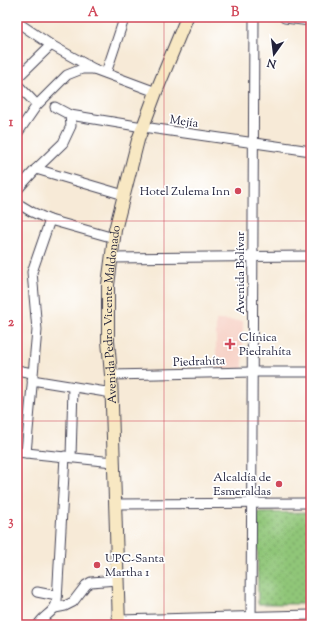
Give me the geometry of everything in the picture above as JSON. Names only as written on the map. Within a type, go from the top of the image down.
[{"type":"main road","name":"Avenida Pedro Vicente Maldonado","points":[[119,623],[112,393],[108,341],[108,293],[111,258],[124,195],[143,127],[187,17]]},
{"type":"street","points":[[106,73],[123,22],[122,19],[118,17]]},
{"type":"street","name":"Avenida Bolívar","points":[[251,621],[254,17]]},
{"type":"street","points":[[285,17],[311,20]]},
{"type":"street","points":[[18,20],[51,45],[94,69],[156,92]]},
{"type":"street","points":[[17,78],[51,45]]},
{"type":"street","points":[[17,134],[37,105],[67,75],[82,69],[94,69]]},
{"type":"street","points":[[17,84],[37,105]]},
{"type":"street","name":"Mejía","points":[[56,107],[70,115],[253,144],[311,151]]},
{"type":"street","points":[[17,190],[63,143],[71,126],[70,115]]},
{"type":"street","points":[[36,169],[124,195]]},
{"type":"street","points":[[17,202],[32,212],[50,220],[114,238]]},
{"type":"street","points":[[50,220],[32,272],[37,330],[21,452],[113,462]]},
{"type":"street","points":[[111,258],[311,256]]},
{"type":"street","points":[[17,370],[32,376],[73,387],[112,393]]},
{"type":"street","name":"Piedrahíta","points":[[111,375],[311,372]]},
{"type":"street","points":[[55,608],[73,387]]},
{"type":"street","points":[[115,504],[311,504]]},
{"type":"street","points":[[38,625],[42,619],[55,608],[65,606],[73,602],[86,585],[91,582],[117,580]]},
{"type":"street","points":[[37,592],[57,596]]},
{"type":"street","points":[[119,623],[251,621],[311,614]]},
{"type":"shaded area","name":"Clínica Piedrahíta","points":[[216,320],[243,321],[243,369],[216,368]]},
{"type":"green space","points":[[311,512],[311,604],[258,604],[257,513]]},
{"type":"place","name":"Hotel Zulema Inn","points":[[238,191]]},
{"type":"place","name":"Clínica Piedrahíta","points":[[230,344]]},
{"type":"place","name":"Alcaldía de Esmeraldas","points":[[279,484]]},
{"type":"place","name":"UPC-Santa Martha 1","points":[[97,565]]}]
